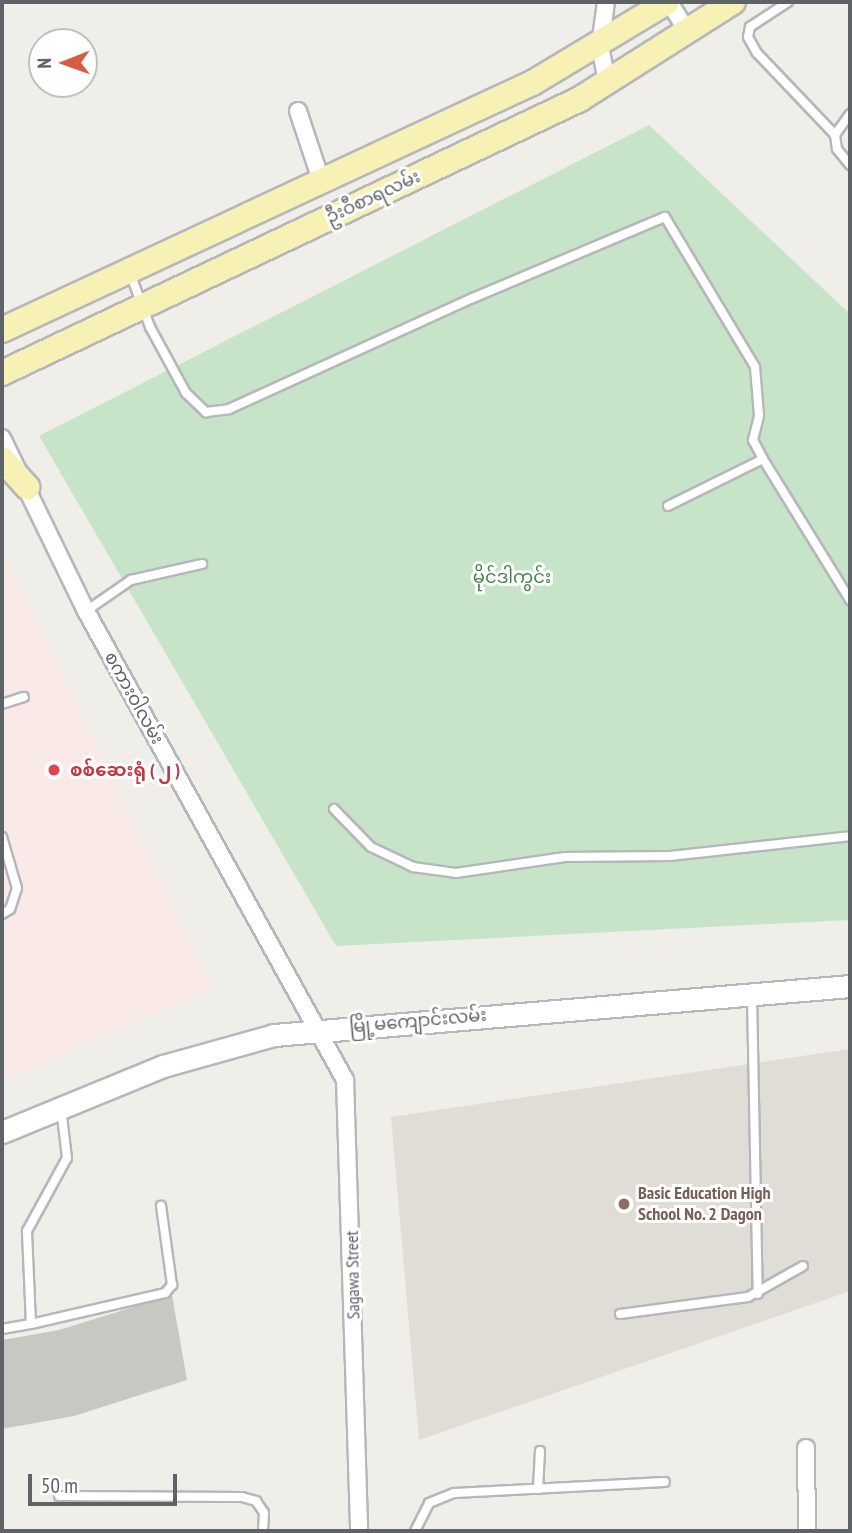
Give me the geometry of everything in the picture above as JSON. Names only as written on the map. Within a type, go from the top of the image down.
[{"type":"main road","name":"ဦးဝီစာရလမ်း","points":[[2,330],[477,109],[600,46],[668,2]]},
{"type":"main road","name":"ဦးဝီစာရလမ်း","points":[[2,373],[494,140],[607,83],[733,2]]},
{"type":"main road","points":[[477,109],[494,140]]},
{"type":"main road","points":[[321,180],[338,214]]},
{"type":"main road","points":[[2,459],[27,487]]},
{"type":"main road","name":"မြို့မကျောင်းလမ်း","points":[[2,1132],[163,1066],[274,1035],[313,1029],[850,986]]},
{"type":"street","points":[[606,2],[600,46],[607,83]]},
{"type":"street","points":[[668,2],[688,32]]},
{"type":"street","points":[[298,111],[321,180]]},
{"type":"street","name":"စကားဝါလမ်း","points":[[2,438],[86,611],[313,1029]]},
{"type":"street","name":"Sagawa Street","points":[[313,1029],[345,1080],[349,1098],[359,1531]]},
{"type":"street","points":[[806,1448],[807,1531]]},
{"type":"lane","points":[[788,2],[750,27],[748,37],[757,53],[835,135],[837,149],[850,165]]},
{"type":"lane","points":[[835,135],[850,114]]},
{"type":"lane","points":[[129,270],[142,308],[186,393],[205,412],[229,409],[472,298],[665,217],[755,367],[760,415],[753,440],[850,600]]},
{"type":"lane","points":[[668,506],[763,458]]},
{"type":"lane","points":[[86,611],[131,580],[202,564]]},
{"type":"lane","points":[[2,704],[24,697]]},
{"type":"lane","points":[[334,809],[371,846],[413,867],[456,873],[565,857],[670,856],[850,836]]},
{"type":"lane","points":[[2,836],[17,888],[10,909],[2,914]]},
{"type":"lane","points":[[752,995],[758,1294]]},
{"type":"lane","points":[[31,1324],[27,1231],[67,1158],[61,1106]]},
{"type":"lane","points":[[2,1329],[165,1293],[172,1285],[161,1206]]},
{"type":"lane","points":[[620,1314],[758,1294],[803,1266]]},
{"type":"lane","points":[[538,1489],[540,1451]]},
{"type":"lane","points":[[415,1531],[429,1503],[454,1493],[665,1482]]},
{"type":"lane","points":[[59,1496],[242,1497],[256,1501],[264,1513],[263,1531]]},
{"type":"shaded area","name":"စစ်ဆေးရုံ ( ၂ )","points":[[2,552],[212,988],[2,1080]]},
{"type":"shaded area","name":"Basic Education High School No. 2 Dagon","points":[[850,1049],[850,1291],[419,1440],[391,1117]]},
{"type":"green space","name":"မိုင်ဒါကွင်း","points":[[649,125],[850,314],[850,920],[336,946],[39,436]]},
{"type":"building","points":[[172,1295],[187,1380],[74,1416],[2,1429],[2,1340],[59,1330]]},
{"type":"place","name":"စစ်ဆေးရုံ ( ၂ )","points":[[54,770]]},
{"type":"place","name":"Basic Education High School No. 2 Dagon","points":[[624,1204]]}]
